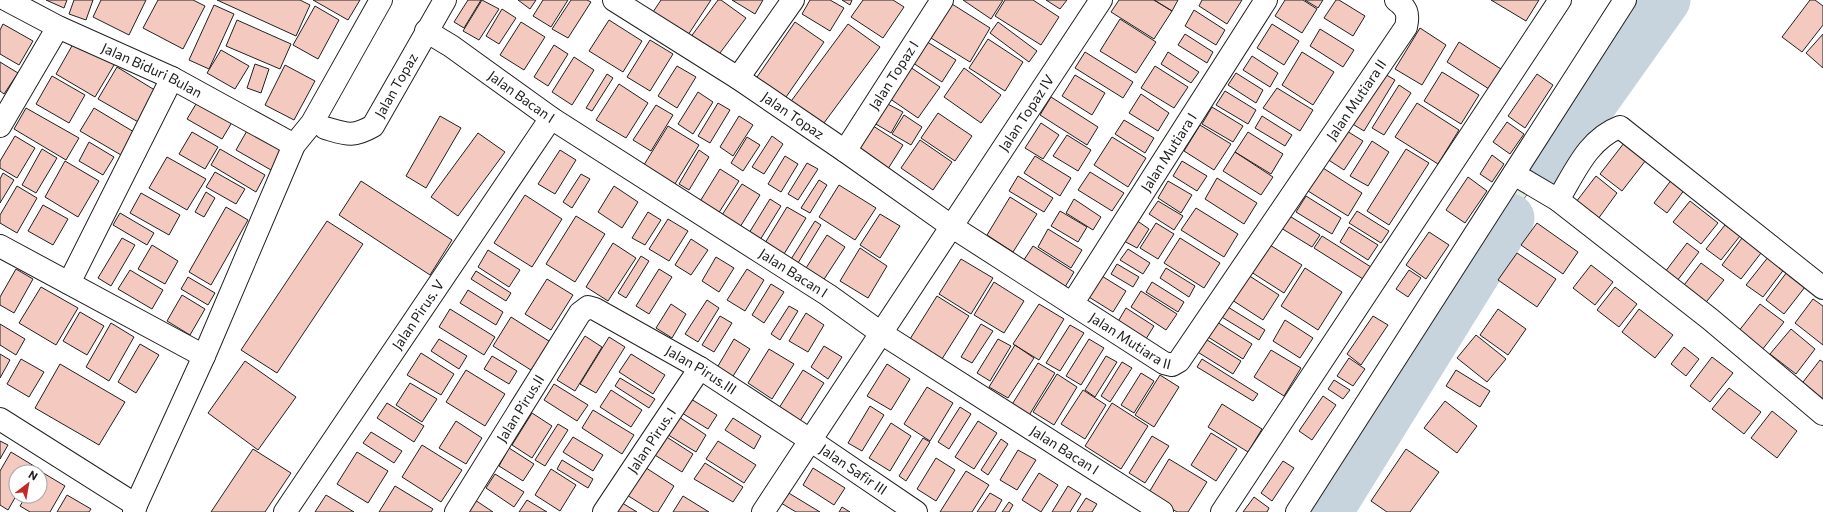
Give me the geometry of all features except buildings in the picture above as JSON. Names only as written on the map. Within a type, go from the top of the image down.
[{"type":"street","name":"Jalan Biduri Bulan","points":[[7,0],[58,27],[172,78],[294,145]]},
{"type":"street","points":[[0,419],[135,509],[204,356],[294,145],[318,125],[381,0]]},
{"type":"street","name":"Jalan Topaz","points":[[318,125],[347,134],[360,134],[373,126],[445,0]]},
{"type":"street","points":[[738,78],[793,0]]},
{"type":"street","name":"Jalan Topaz I","points":[[845,151],[942,0]]},
{"type":"street","name":"Jalan Topaz IV","points":[[951,226],[1101,0]]},
{"type":"street","name":"Jalan Mutiara I","points":[[1072,304],[1266,0]]},
{"type":"street","name":"Jalan Mutiara II","points":[[951,226],[1164,363],[1172,365],[1179,361],[1406,27],[1408,15],[1404,6],[1396,0]]},
{"type":"street","points":[[1222,512],[1560,0]]},
{"type":"street","points":[[1296,512],[1536,186],[1625,0]]},
{"type":"street","name":"Jalan Topaz","points":[[627,4],[845,151],[951,226]]},
{"type":"street","points":[[0,126],[58,27]]},
{"type":"street","name":"Jalan Bacan I","points":[[426,31],[450,46],[551,118],[828,295],[881,332],[1162,512]]},
{"type":"street","points":[[69,283],[172,78]]},
{"type":"street","name":"Jalan Pirus. V","points":[[285,512],[551,118]]},
{"type":"street","points":[[1536,186],[1590,147],[1607,132],[1620,127],[1823,288]]},
{"type":"street","points":[[1536,186],[1710,319],[1823,414]]},
{"type":"street","points":[[762,512],[951,226]]},
{"type":"street","points":[[0,246],[204,356]]},
{"type":"street","name":"Jalan Pirus.III","points":[[588,308],[595,309],[700,368],[810,440]]},
{"type":"street","name":"Jalan Pirus.II","points":[[456,512],[580,313],[588,308]]},
{"type":"street","name":"Jalan Pirus. I","points":[[604,512],[700,368]]},
{"type":"street","name":"Jalan Safir III","points":[[810,440],[916,512]]},
{"type":"green space","points":[[1625,0],[1669,0],[1510,218],[1328,512],[1297,512]]},
{"type":"waterway","points":[[1548,166],[1666,0]]},
{"type":"waterway","points":[[1328,512],[1510,218]]}]
